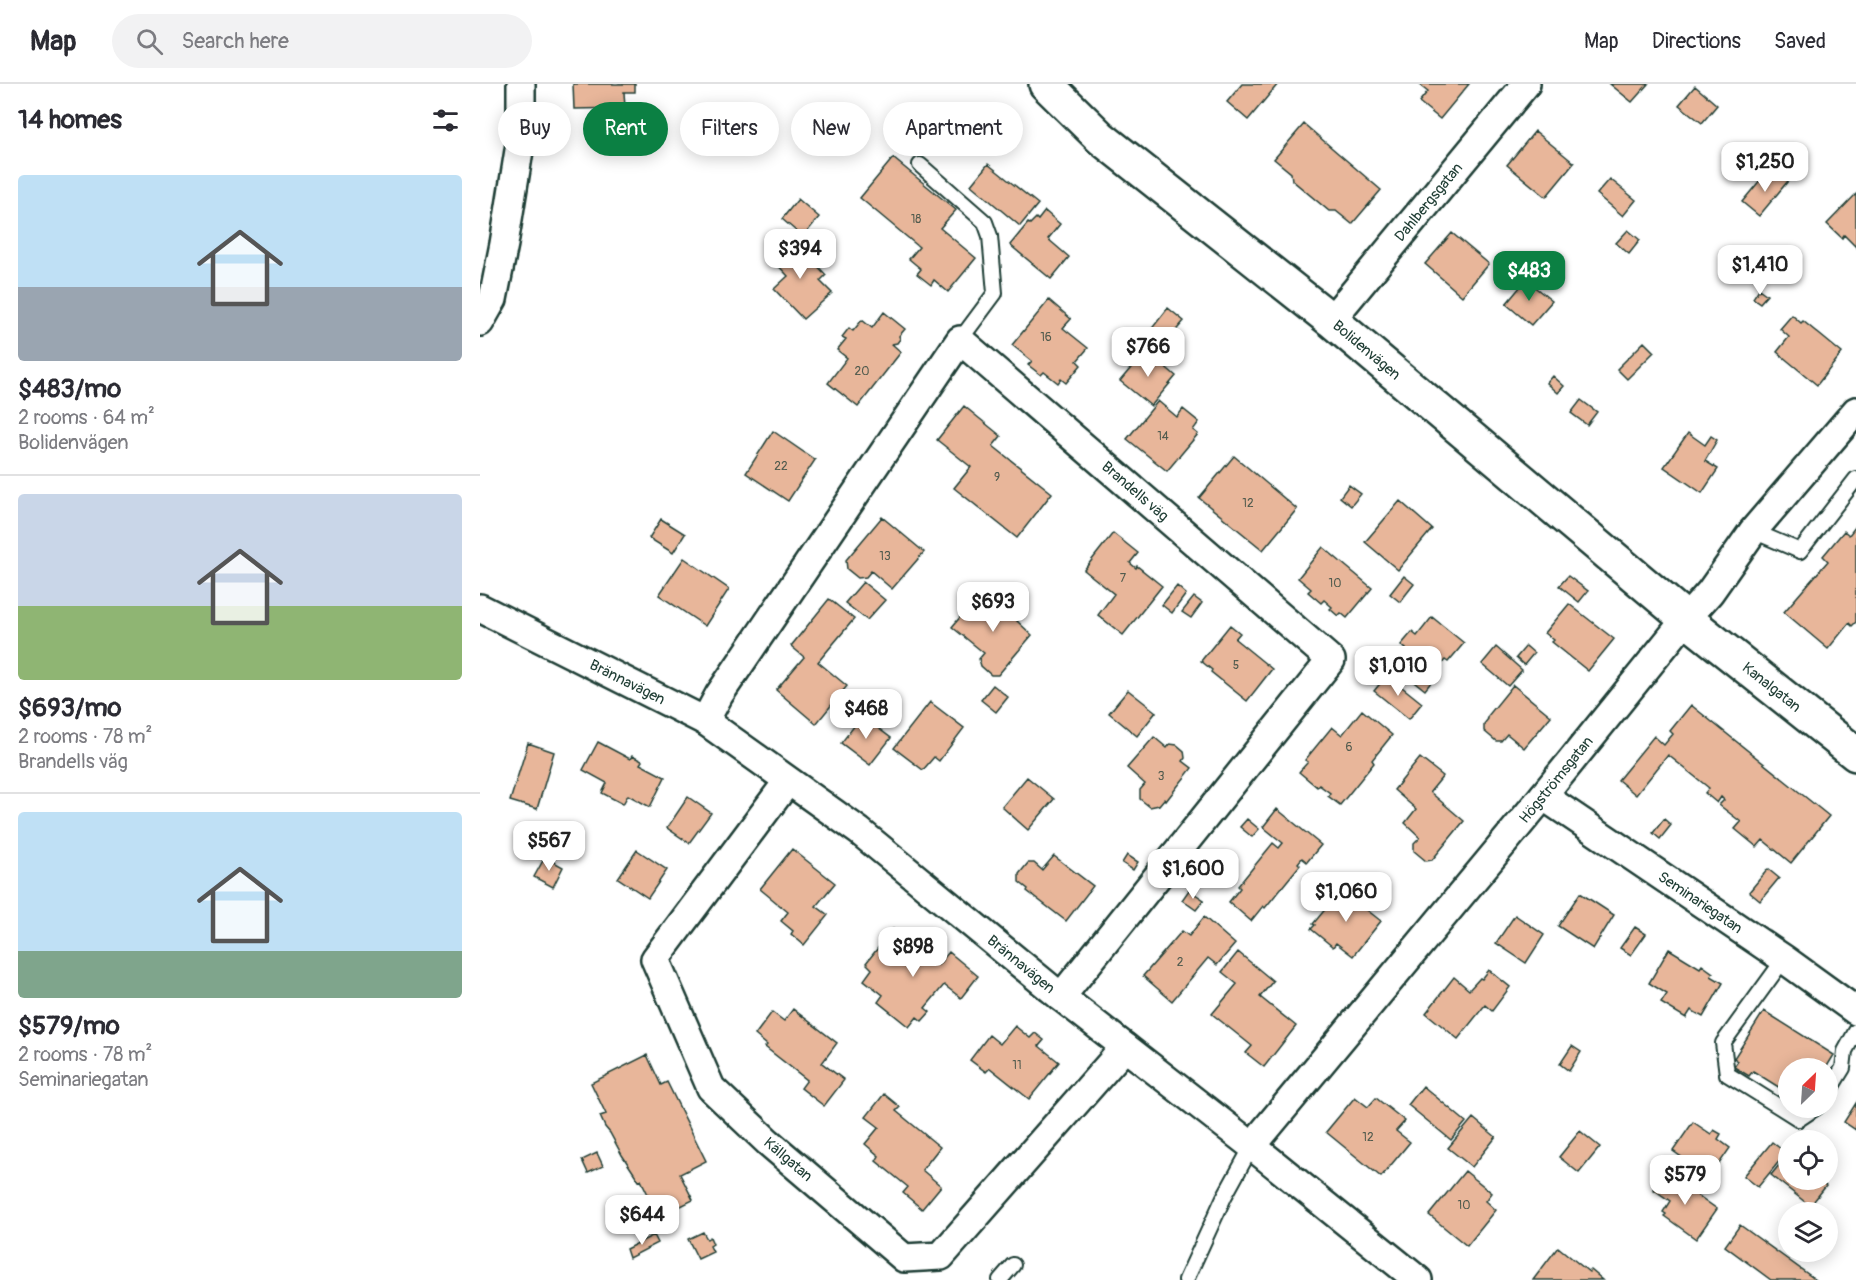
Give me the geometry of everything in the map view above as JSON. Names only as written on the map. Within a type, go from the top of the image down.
[{"type":"main road","name":"Bolidenvägen","points":[[1046,84],[1101,138],[1331,320],[1686,619]]},
{"type":"main road","name":"Kanalgatan","points":[[1686,619],[1856,754]]},
{"type":"street","points":[[480,322],[492,299],[504,244],[521,138],[521,84]]},
{"type":"street","name":"Dahlbergsgatan","points":[[1331,320],[1526,84]]},
{"type":"street","points":[[705,721],[726,685],[960,340]]},
{"type":"street","name":"Brandells väg","points":[[960,340],[1331,660],[1093,960],[1061,997]]},
{"type":"street","name":"Högströmsgatan","points":[[1252,1146],[1544,796],[1710,592],[1753,531],[1853,421]]},
{"type":"street","name":"Brännavägen","points":[[480,608],[705,721],[859,831],[1061,997],[1252,1146],[1418,1280]]},
{"type":"street","name":"Källgatan","points":[[788,782],[655,959],[711,1088],[768,1142],[904,1258],[941,1256],[1125,1047]]},
{"type":"street","name":"Seminariegatan","points":[[1544,796],[1784,959],[1856,1011]]},
{"type":"lane","points":[[920,165],[985,222],[990,236],[995,293],[960,340]]},
{"type":"lane","points":[[1753,531],[1800,551],[1856,479]]},
{"type":"lane","points":[[1778,1106],[1727,1074],[1723,1043],[1784,959]]},
{"type":"lane","points":[[1838,1076],[1843,1068],[1845,1051],[1856,1031]]},
{"type":"lane","points":[[1186,1280],[1224,1197],[1252,1146]]},
{"type":"lane","points":[[1000,1280],[1013,1265]]},
{"type":"building","points":[[573,84],[635,84],[635,92],[624,92],[625,102],[583,102],[583,109],[574,109]]},
{"type":"building","points":[[1242,84],[1278,84],[1248,120],[1227,102]]},
{"type":"building","points":[[1419,84],[1469,84],[1440,119],[1419,102],[1428,91]]},
{"type":"building","points":[[1610,84],[1648,84],[1632,102]]},
{"type":"building","points":[[1695,86],[1717,105],[1702,123],[1679,105]]},
{"type":"building","points":[[1304,124],[1381,190],[1352,224],[1336,211],[1329,211],[1292,180],[1291,173],[1274,159]]},
{"type":"building","points":[[1535,131],[1574,163],[1546,197],[1507,165]]},
{"type":"building","points":[[893,158],[956,210],[940,228],[976,258],[948,292],[934,280],[931,285],[917,274],[921,269],[909,259],[919,247],[860,198]]},
{"type":"building","points":[[988,164],[1038,204],[1020,226],[971,185]]},
{"type":"building","points":[[1775,169],[1788,181],[1759,216],[1742,202],[1761,179],[1764,182]]},
{"type":"building","points":[[1610,179],[1636,200],[1623,216],[1597,194]]},
{"type":"building","points":[[1856,194],[1856,247],[1844,235],[1842,238],[1827,224]]},
{"type":"building","points":[[798,199],[819,217],[803,237],[782,219]]},
{"type":"building","points":[[1045,211],[1060,224],[1048,239],[1069,257],[1051,279],[1010,245],[1028,223],[1030,224],[1036,218],[1038,220]]},
{"type":"building","points":[[1628,230],[1640,240],[1629,254],[1616,243]]},
{"type":"building","points":[[1452,233],[1489,264],[1462,296],[1425,264]]},
{"type":"building","points":[[793,239],[812,259],[806,264],[808,267],[813,261],[826,275],[820,281],[832,293],[803,319],[774,289],[788,276],[772,259]]},
{"type":"building","points":[[1526,280],[1552,301],[1531,325],[1506,304]]},
{"type":"building","points":[[1759,289],[1767,295],[1760,303],[1753,298]]},
{"type":"building","points":[[1049,300],[1071,319],[1063,328],[1088,348],[1077,361],[1081,365],[1066,383],[1061,379],[1058,383],[1044,372],[1041,375],[1028,365],[1032,361],[1012,345]]},
{"type":"building","points":[[1168,308],[1184,321],[1172,335],[1165,330],[1155,343],[1146,336]]},
{"type":"building","points":[[884,312],[905,329],[897,343],[892,344],[901,352],[858,407],[828,383],[847,358],[837,350],[846,339],[842,337],[849,328],[853,331],[862,320],[872,328]]},
{"type":"building","points":[[1792,315],[1801,323],[1803,321],[1842,353],[1817,385],[1777,352],[1789,337],[1780,329]]},
{"type":"building","points":[[1644,342],[1654,352],[1627,379],[1617,369]]},
{"type":"building","points":[[1146,350],[1176,376],[1151,406],[1120,381]]},
{"type":"building","points":[[1553,376],[1564,386],[1558,393],[1547,383]]},
{"type":"building","points":[[1581,400],[1597,412],[1587,425],[1571,413]]},
{"type":"building","points":[[1158,401],[1177,417],[1183,409],[1199,422],[1193,430],[1198,434],[1167,471],[1127,439]]},
{"type":"building","points":[[964,406],[1001,436],[993,446],[1052,493],[1017,538],[954,488],[971,467],[937,440]]},
{"type":"building","points":[[773,431],[815,460],[788,501],[746,473]]},
{"type":"building","points":[[1688,433],[1705,445],[1711,436],[1717,440],[1705,461],[1718,469],[1702,493],[1664,467]]},
{"type":"building","points":[[1234,456],[1297,509],[1263,550],[1199,498]]},
{"type":"building","points":[[1349,485],[1361,494],[1351,506],[1340,497]]},
{"type":"building","points":[[1400,501],[1432,529],[1398,570],[1365,542]]},
{"type":"building","points":[[882,517],[924,552],[892,589],[871,571],[866,577],[858,578],[847,569],[846,560]]},
{"type":"building","points":[[661,519],[685,534],[673,553],[649,538]]},
{"type":"building","points":[[1856,526],[1856,622],[1852,626],[1849,623],[1828,649],[1784,612],[1828,561],[1823,556],[1844,531],[1849,535]]},
{"type":"building","points":[[1113,533],[1138,553],[1130,563],[1162,586],[1123,635],[1098,615],[1114,594],[1084,570]]},
{"type":"building","points":[[1323,547],[1372,588],[1347,618],[1341,613],[1338,616],[1324,600],[1321,603],[1308,592],[1311,589],[1298,578]]},
{"type":"building","points":[[684,558],[729,589],[705,626],[659,595]]},
{"type":"building","points":[[1404,576],[1414,584],[1400,602],[1390,594]]},
{"type":"building","points":[[1568,576],[1588,591],[1579,602],[1559,586]]},
{"type":"building","points":[[863,582],[885,600],[867,620],[845,603]]},
{"type":"building","points":[[1177,586],[1186,594],[1172,613],[1162,605]]},
{"type":"building","points":[[981,592],[999,607],[1002,603],[1020,618],[1017,621],[1032,635],[998,675],[991,675],[981,666],[979,659],[984,653],[952,627]]},
{"type":"building","points":[[1194,597],[1202,603],[1191,618],[1182,612]]},
{"type":"building","points":[[829,599],[854,619],[818,662],[847,686],[816,724],[776,690],[804,657],[791,646]]},
{"type":"building","points":[[1569,604],[1614,639],[1588,671],[1552,642],[1554,640],[1545,633]]},
{"type":"building","points":[[1432,617],[1464,643],[1448,662],[1445,660],[1433,674],[1436,676],[1425,690],[1394,665],[1406,649],[1401,645],[1412,632],[1417,636]]},
{"type":"building","points":[[1230,625],[1240,633],[1235,639],[1272,669],[1247,701],[1201,661]]},
{"type":"building","points":[[1526,646],[1534,653],[1524,665],[1516,658]]},
{"type":"building","points":[[1496,647],[1522,670],[1508,686],[1482,664]]},
{"type":"building","points":[[1387,675],[1422,703],[1409,719],[1374,691]]},
{"type":"building","points":[[993,685],[1008,697],[996,712],[981,700]]},
{"type":"building","points":[[1513,685],[1551,716],[1524,748],[1507,734],[1501,741],[1496,741],[1484,731],[1487,717]]},
{"type":"building","points":[[1128,690],[1156,712],[1137,736],[1109,713]]},
{"type":"building","points":[[930,702],[964,728],[939,761],[934,757],[923,770],[894,748]]},
{"type":"building","points":[[1691,705],[1829,816],[1791,863],[1763,840],[1757,847],[1735,829],[1741,822],[1719,805],[1724,800],[1721,797],[1717,803],[1705,793],[1709,788],[1668,755],[1636,795],[1618,780],[1654,736],[1664,745],[1673,734],[1670,731]]},
{"type":"building","points":[[1362,710],[1392,735],[1372,760],[1374,763],[1340,805],[1328,796],[1330,793],[1319,785],[1317,787],[1299,772],[1308,762],[1305,760],[1332,727],[1342,735]]},
{"type":"building","points":[[862,716],[891,738],[870,765],[841,743]]},
{"type":"building","points":[[1154,737],[1167,748],[1170,744],[1177,745],[1184,751],[1183,761],[1192,768],[1166,801],[1164,799],[1159,805],[1150,807],[1140,799],[1140,790],[1145,784],[1127,768]]},
{"type":"building","points":[[598,742],[630,759],[632,756],[642,761],[640,764],[665,777],[650,807],[628,795],[623,804],[602,793],[607,783],[583,770]]},
{"type":"building","points":[[528,743],[554,752],[537,809],[510,801]]},
{"type":"building","points":[[1420,758],[1443,776],[1430,792],[1464,821],[1432,860],[1426,861],[1414,851],[1414,843],[1420,837],[1405,823],[1416,809],[1394,790]]},
{"type":"building","points":[[1027,777],[1054,799],[1028,830],[1002,807]]},
{"type":"building","points":[[688,797],[711,813],[689,843],[667,828]]},
{"type":"building","points":[[1277,809],[1321,845],[1307,862],[1302,858],[1298,863],[1300,865],[1265,908],[1263,906],[1251,921],[1229,902],[1240,888],[1238,886],[1273,843],[1279,848],[1283,843],[1263,827]]},
{"type":"building","points":[[1247,819],[1259,829],[1252,837],[1240,827]]},
{"type":"building","points":[[1664,819],[1671,825],[1660,839],[1653,833]]},
{"type":"building","points":[[792,849],[835,883],[816,906],[828,915],[804,945],[781,921],[788,912],[760,889]]},
{"type":"building","points":[[637,850],[667,870],[648,898],[618,878]]},
{"type":"building","points":[[1127,855],[1138,862],[1133,870],[1122,863]]},
{"type":"building","points":[[1054,856],[1093,886],[1066,921],[1027,891],[1028,889],[1019,882],[1019,874],[1028,863],[1034,863],[1042,870]]},
{"type":"building","points":[[545,857],[563,867],[553,887],[534,877]]},
{"type":"building","points":[[1768,869],[1779,878],[1760,901],[1749,892]]},
{"type":"building","points":[[1342,889],[1358,902],[1360,899],[1370,907],[1367,910],[1381,921],[1353,956],[1336,943],[1333,947],[1311,929]]},
{"type":"building","points":[[1189,890],[1204,900],[1196,910],[1182,900]]},
{"type":"building","points":[[1580,893],[1614,915],[1593,949],[1558,926]]},
{"type":"building","points":[[1515,915],[1544,935],[1526,963],[1496,943]]},
{"type":"building","points":[[1204,917],[1235,944],[1217,965],[1208,958],[1172,1001],[1143,976],[1182,931],[1189,936]]},
{"type":"building","points":[[1635,927],[1646,934],[1631,955],[1620,948]]},
{"type":"building","points":[[893,929],[938,965],[949,952],[978,976],[961,998],[944,985],[925,1008],[930,1012],[922,1021],[917,1017],[909,1027],[878,1002],[883,995],[864,980],[872,969],[866,963]]},
{"type":"building","points":[[1669,949],[1700,968],[1702,965],[1713,973],[1711,976],[1723,983],[1703,1017],[1691,1010],[1686,1018],[1661,1003],[1667,994],[1649,983]]},
{"type":"building","points":[[1238,952],[1273,981],[1260,997],[1296,1026],[1264,1067],[1246,1053],[1252,1046],[1212,1014],[1237,984],[1222,972]]},
{"type":"building","points":[[1489,970],[1510,987],[1492,1011],[1485,1005],[1458,1039],[1426,1013],[1454,977],[1469,990]]},
{"type":"building","points":[[793,1009],[837,1043],[822,1063],[844,1080],[824,1106],[801,1088],[807,1080],[765,1047],[767,1045],[755,1035],[772,1012],[784,1021]]},
{"type":"building","points":[[1764,1011],[1834,1055],[1832,1058],[1778,1058],[1778,1087],[1753,1071],[1749,1076],[1734,1067],[1738,1061],[1734,1058]]},
{"type":"building","points":[[1015,1026],[1030,1038],[1035,1033],[1044,1040],[1039,1046],[1059,1062],[1029,1099],[990,1068],[986,1072],[970,1060],[989,1035],[1000,1044]]},
{"type":"building","points":[[1572,1046],[1581,1052],[1569,1071],[1560,1064]]},
{"type":"building","points":[[647,1055],[661,1085],[667,1082],[706,1161],[680,1174],[693,1200],[659,1217],[641,1180],[639,1181],[605,1127],[600,1116],[606,1114],[591,1083]]},
{"type":"building","points":[[1423,1086],[1466,1122],[1451,1140],[1408,1105]]},
{"type":"building","points":[[884,1094],[900,1107],[896,1111],[940,1147],[922,1170],[941,1186],[922,1209],[903,1193],[908,1187],[876,1161],[879,1156],[865,1144],[879,1127],[866,1117]]},
{"type":"building","points":[[1355,1097],[1368,1107],[1376,1098],[1405,1121],[1396,1131],[1410,1142],[1381,1177],[1326,1132]]},
{"type":"building","points":[[1856,1103],[1856,1130],[1844,1122]]},
{"type":"building","points":[[1473,1118],[1496,1137],[1472,1167],[1448,1148]]},
{"type":"building","points":[[1693,1122],[1711,1134],[1714,1130],[1721,1134],[1718,1139],[1730,1148],[1710,1177],[1673,1151]]},
{"type":"building","points":[[1580,1131],[1600,1147],[1579,1173],[1559,1157]]},
{"type":"building","points":[[1772,1142],[1778,1147],[1778,1163],[1758,1187],[1744,1176]]},
{"type":"building","points":[[597,1153],[603,1166],[588,1173],[582,1160]]},
{"type":"building","points":[[1778,1166],[1778,1181],[1771,1175]]},
{"type":"building","points":[[1465,1171],[1492,1193],[1486,1201],[1496,1210],[1467,1246],[1429,1215]]},
{"type":"building","points":[[1665,1172],[1717,1209],[1696,1239],[1664,1216],[1666,1214],[1663,1212],[1670,1201],[1653,1189]]},
{"type":"building","points":[[1790,1190],[1823,1190],[1813,1202],[1805,1202]]},
{"type":"building","points":[[1740,1225],[1778,1252],[1778,1262],[1791,1262],[1816,1280],[1771,1280],[1725,1246]]},
{"type":"building","points":[[703,1232],[707,1239],[710,1237],[713,1252],[698,1259],[688,1239]]},
{"type":"building","points":[[654,1235],[658,1243],[629,1258],[626,1249]]},
{"type":"building","points":[[1558,1247],[1589,1272],[1591,1270],[1603,1280],[1533,1280]]}]
